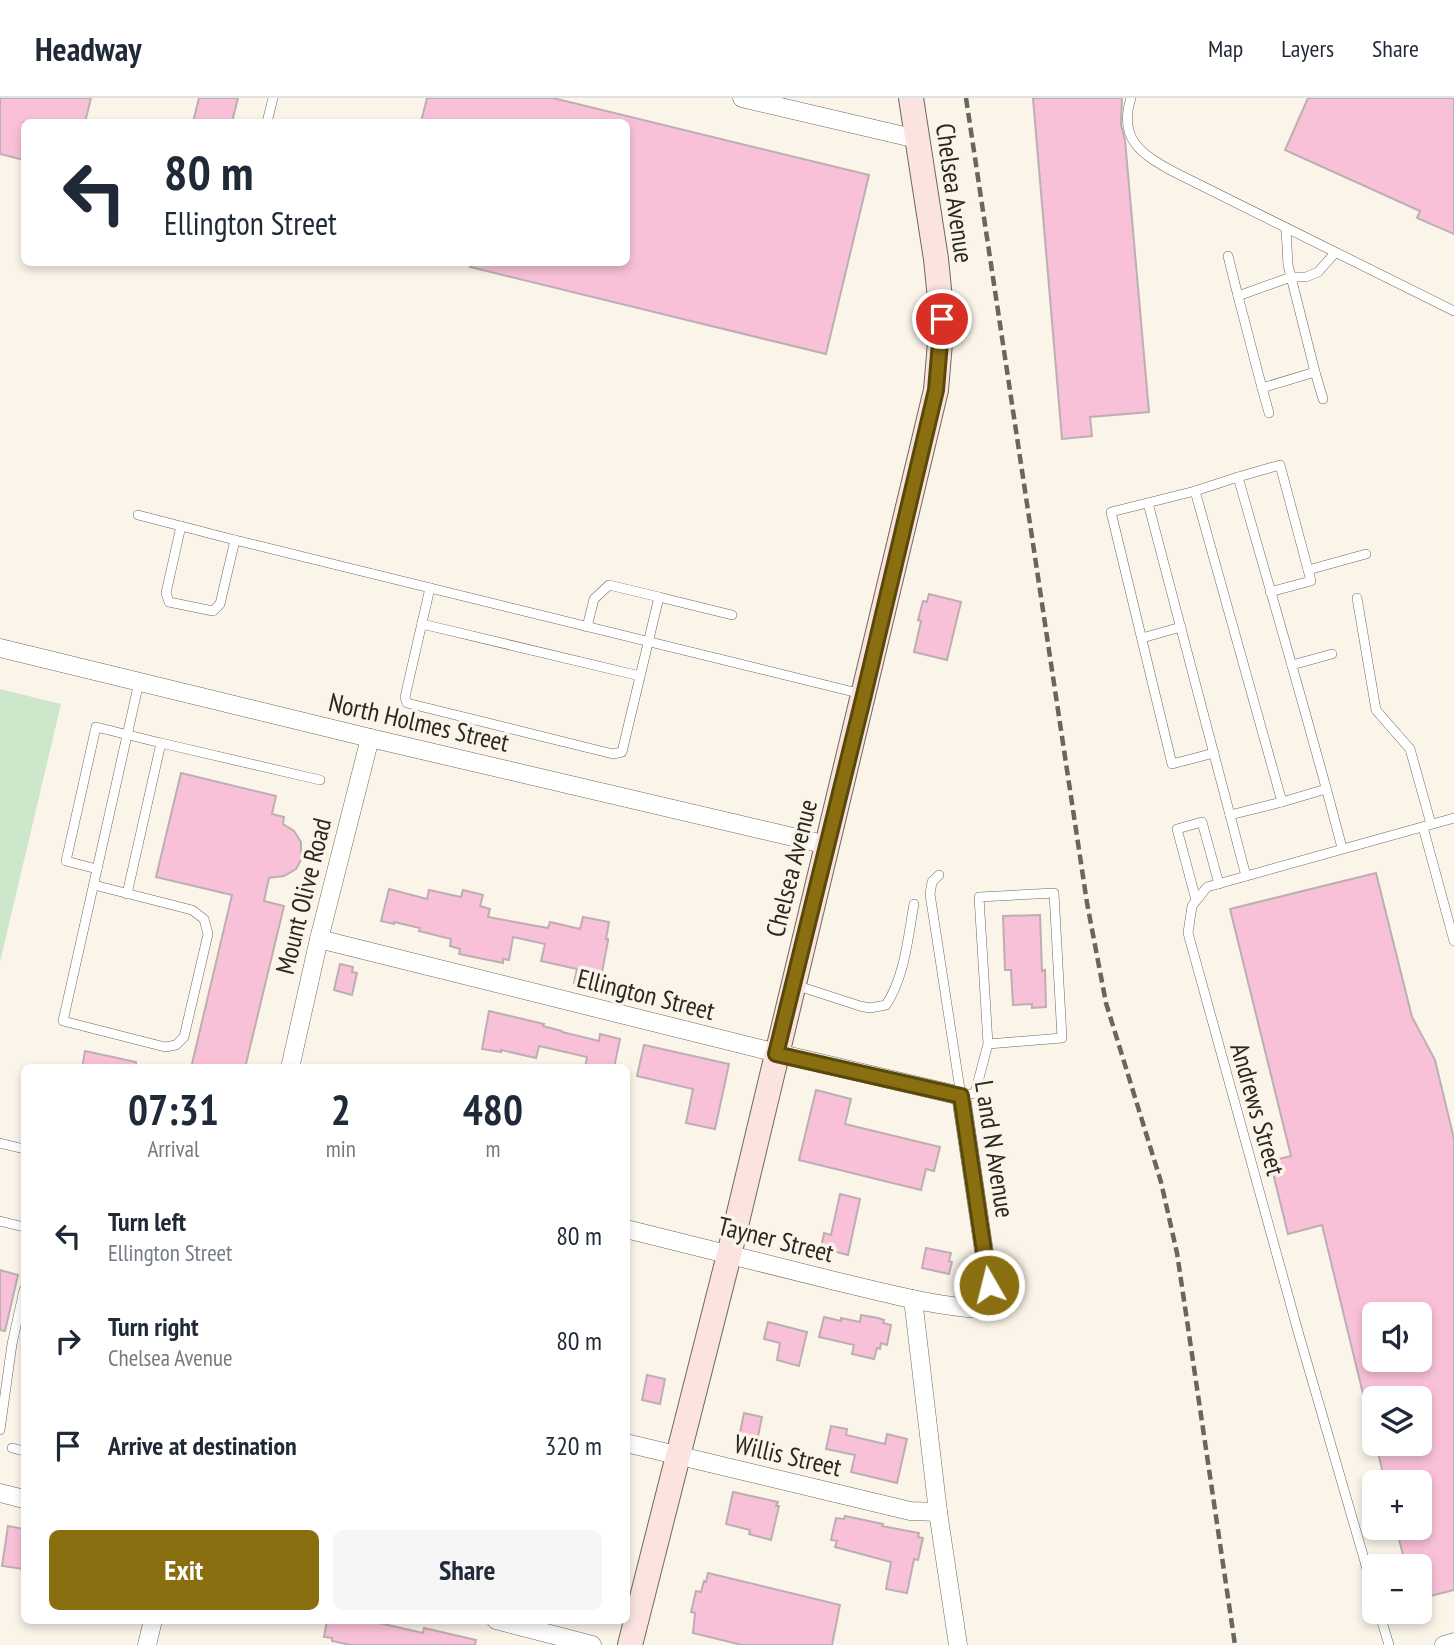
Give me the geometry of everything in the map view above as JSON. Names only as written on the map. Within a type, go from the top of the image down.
[{"type":"main road","name":"Chelsea Avenue","points":[[631,1645],[729,1255],[936,390],[942,319],[936,259],[911,98]]},
{"type":"street","points":[[743,98],[917,139]]},
{"type":"street","name":"North Holmes Street","points":[[0,648],[827,845]]},
{"type":"street","name":"Mount Olive Road","points":[[291,1064],[319,939],[370,738]]},
{"type":"street","name":"Ellington Street","points":[[319,939],[776,1054],[961,1096]]},
{"type":"street","name":"L and N Avenue","points":[[913,1299],[958,1308],[981,1309],[989,1285],[961,1096]]},
{"type":"street","name":"Tayner Street","points":[[630,1230],[913,1299]]},
{"type":"street","points":[[913,1299],[937,1512],[958,1645]]},
{"type":"street","name":"Willis Street","points":[[630,1444],[910,1511],[937,1512]]},
{"type":"street","points":[[0,1493],[21,1498]]},
{"type":"street","points":[[147,1645],[152,1624]]},
{"type":"street","points":[[511,1624],[592,1645]]},
{"type":"street","points":[[1444,1645],[1454,1642]]},
{"type":"lane","points":[[268,119],[273,98]]},
{"type":"lane","points":[[1131,98],[1126,115],[1129,131],[1148,158],[1454,311]]},
{"type":"lane","points":[[1286,228],[1291,278],[1324,399]]},
{"type":"lane","points":[[1238,296],[1318,272],[1335,253]]},
{"type":"lane","points":[[1228,256],[1269,414]]},
{"type":"lane","points":[[1262,388],[1315,372]]},
{"type":"lane","points":[[1214,753],[1172,764],[1111,512],[1280,466],[1311,580],[1270,592]]},
{"type":"lane","points":[[1238,477],[1342,848]]},
{"type":"lane","points":[[1195,491],[1282,802]]},
{"type":"lane","points":[[1148,503],[1246,876]]},
{"type":"lane","points":[[138,515],[864,695]]},
{"type":"lane","points":[[181,526],[166,593],[169,602],[213,611],[220,604],[234,540]]},
{"type":"lane","points":[[1308,570],[1366,554]]},
{"type":"lane","points":[[587,627],[594,599],[609,585],[732,615]]},
{"type":"lane","points":[[430,588],[405,697],[407,703],[613,754],[622,752],[659,597]]},
{"type":"lane","points":[[1357,598],[1376,710],[1410,749],[1454,941]]},
{"type":"lane","points":[[422,624],[640,676]]},
{"type":"lane","points":[[1142,638],[1181,627]]},
{"type":"lane","points":[[1292,665],[1332,654]]},
{"type":"lane","points":[[94,885],[191,910],[204,919],[208,933],[184,1037],[176,1045],[165,1047],[63,1021],[139,682]]},
{"type":"lane","points":[[97,869],[66,861],[96,727],[320,780]]},
{"type":"lane","points":[[127,894],[161,743]]},
{"type":"lane","points":[[1230,816],[1326,789]]},
{"type":"lane","points":[[1196,900],[1207,887],[1454,818]]},
{"type":"lane","points":[[1196,900],[1177,829],[1202,822],[1219,884]]},
{"type":"lane","name":"L and N Avenue","points":[[939,876],[932,882],[930,894],[961,1096]]},
{"type":"lane","points":[[961,1096],[975,1093],[988,1044],[979,897],[1054,893],[1062,1038],[988,1044]]},
{"type":"lane","name":"Andrews Street","points":[[1196,900],[1192,905],[1188,933],[1363,1554]]},
{"type":"lane","points":[[793,984],[860,1006],[870,1008],[886,1004],[892,995],[903,962],[915,904]]},
{"type":"lane","points":[[0,1143],[21,1148]]},
{"type":"lane","points":[[0,1221],[21,1226]]},
{"type":"lane","points":[[0,1430],[12,1344],[21,1304]]},
{"type":"lane","points":[[0,1388],[8,1378]]},
{"type":"lane","points":[[12,1448],[21,1450]]},
{"type":"lane","points":[[1383,1624],[1389,1645]]},
{"type":"green space","points":[[0,689],[61,704],[0,962]]},
{"type":"building","points":[[0,98],[91,98],[86,119],[21,119],[21,159],[0,154]]},
{"type":"building","points":[[199,98],[238,98],[233,119],[194,119]]},
{"type":"building","points":[[427,98],[553,98],[869,175],[826,354],[470,267],[630,266],[630,119],[422,119]]},
{"type":"building","points":[[1033,98],[1122,98],[1121,125],[1125,140],[1149,412],[1090,417],[1092,436],[1062,439]]},
{"type":"building","points":[[1308,98],[1454,98],[1454,234],[1417,218],[1420,211],[1285,150]]},
{"type":"building","points":[[929,594],[961,602],[947,660],[914,652],[921,621],[918,620],[923,601],[927,602]]},
{"type":"building","points":[[181,773],[276,796],[272,814],[284,817],[283,824],[294,831],[301,842],[301,860],[296,869],[284,876],[269,878],[264,901],[284,906],[246,1064],[192,1064],[232,895],[156,877]]},
{"type":"building","points":[[1376,873],[1412,1017],[1435,1060],[1454,1139],[1454,1590],[1432,1596],[1432,1554],[1403,1554],[1399,1540],[1432,1540],[1432,1470],[1382,1470],[1379,1456],[1432,1456],[1432,1386],[1362,1386],[1362,1390],[1322,1225],[1288,1234],[1270,1161],[1291,1156],[1230,909]]},
{"type":"building","points":[[389,889],[427,899],[429,890],[461,897],[463,890],[483,895],[480,906],[490,909],[488,917],[548,928],[550,922],[580,929],[583,917],[609,922],[599,988],[574,983],[577,969],[541,961],[545,944],[513,937],[509,960],[503,959],[503,963],[459,954],[460,949],[450,946],[451,939],[419,931],[420,928],[381,921]]},
{"type":"building","points":[[1040,915],[1046,1007],[1032,1008],[1032,1004],[1013,1005],[1011,970],[1005,970],[1003,916]]},
{"type":"building","points":[[340,964],[353,967],[352,972],[357,973],[352,995],[334,990]]},
{"type":"building","points":[[489,1011],[599,1041],[600,1034],[620,1039],[615,1064],[586,1064],[587,1057],[539,1046],[536,1058],[501,1050],[482,1049]]},
{"type":"building","points":[[644,1045],[729,1064],[715,1129],[686,1123],[693,1089],[637,1076]]},
{"type":"building","points":[[85,1051],[136,1062],[136,1064],[83,1064]]},
{"type":"building","points":[[816,1090],[851,1099],[845,1124],[940,1147],[934,1171],[926,1169],[921,1190],[799,1160]]},
{"type":"building","points":[[840,1194],[860,1199],[848,1255],[821,1248],[824,1233],[831,1235]]},
{"type":"building","points":[[926,1248],[951,1253],[949,1274],[922,1268]]},
{"type":"building","points":[[0,1270],[18,1275],[5,1331],[0,1330]]},
{"type":"building","points":[[861,1315],[884,1320],[883,1323],[891,1325],[887,1345],[881,1343],[874,1359],[852,1354],[854,1345],[819,1337],[824,1317],[860,1322]]},
{"type":"building","points":[[768,1322],[807,1332],[799,1366],[777,1360],[780,1343],[764,1339]]},
{"type":"building","points":[[647,1375],[665,1379],[660,1404],[642,1400]]},
{"type":"building","points":[[744,1413],[762,1417],[754,1446],[738,1443]]},
{"type":"building","points":[[831,1426],[847,1429],[846,1435],[885,1444],[887,1434],[907,1439],[897,1483],[851,1472],[855,1455],[826,1449]]},
{"type":"building","points":[[733,1492],[778,1502],[771,1540],[749,1534],[750,1530],[726,1524]]},
{"type":"building","points":[[845,1516],[919,1533],[918,1537],[923,1538],[918,1560],[914,1559],[907,1593],[886,1589],[891,1562],[835,1547],[837,1541],[831,1540],[836,1518],[844,1519]]},
{"type":"building","points":[[8,1526],[21,1528],[21,1569],[2,1566]]},
{"type":"building","points":[[708,1573],[840,1605],[832,1645],[742,1645],[693,1633],[695,1613],[691,1612],[696,1591],[701,1592]]},
{"type":"building","points":[[326,1624],[384,1624],[423,1633],[424,1628],[476,1640],[475,1645],[351,1645],[324,1637]]},
{"type":"railway","points":[[966,98],[1087,903],[1106,1003],[1161,1182],[1177,1253],[1235,1645]]},
{"type":"route","points":[[942,319],[936,390],[776,1054],[961,1096],[989,1285]]}]
